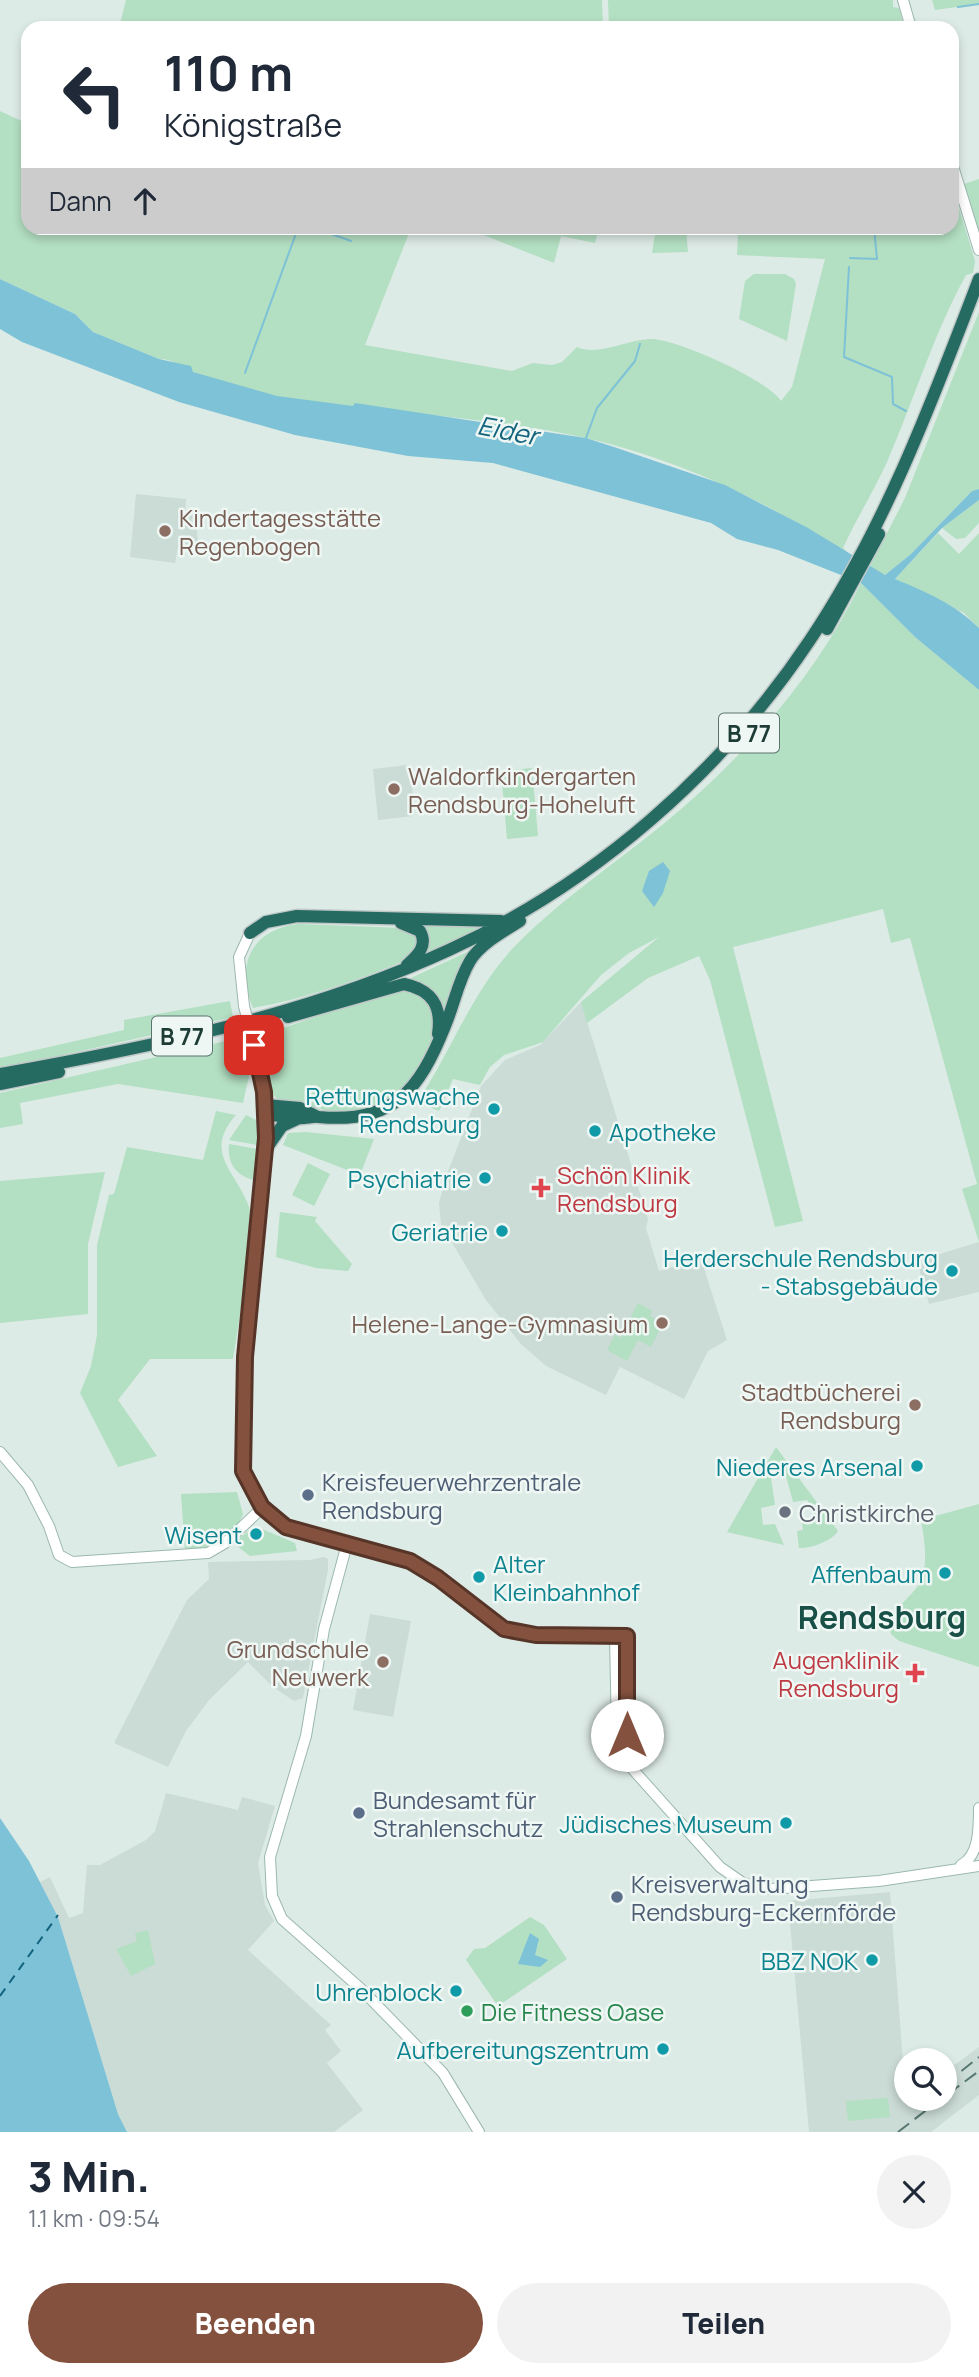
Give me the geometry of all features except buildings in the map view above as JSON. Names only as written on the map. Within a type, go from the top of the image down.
[{"type":"highway","name":"B 77","points":[[871,543],[913,447],[979,279]]},
{"type":"highway","name":"B 77","points":[[0,1084],[211,1037],[371,992],[455,956],[511,922],[630,836],[700,772],[759,710],[839,602],[920,450],[979,299]]},
{"type":"highway","points":[[250,933],[259,926],[282,917],[511,922]]},
{"type":"highway","points":[[387,920],[413,926],[422,936],[422,949],[399,972]]},
{"type":"highway","name":"B 77","points":[[0,1074],[99,1056],[293,1007],[399,972],[511,922]]},
{"type":"highway","points":[[266,1149],[282,1126],[298,1118],[356,1118],[394,1104],[416,1080],[437,1042],[471,960],[511,922]]},
{"type":"highway","points":[[371,992],[404,984],[419,987],[430,994],[439,1012],[437,1042]]},
{"type":"highway","points":[[265,1109],[300,1108],[316,1116]]},
{"type":"highway","points":[[265,1109],[298,1118]]},
{"type":"main road","points":[[903,0],[909,21]]},
{"type":"main road","points":[[959,186],[979,250]]},
{"type":"main road","points":[[250,933],[241,950],[239,965],[244,1006],[265,1109],[266,1149],[247,1335],[241,1433],[243,1471],[262,1507],[286,1527],[410,1561],[504,1629],[528,1634],[627,1636],[627,1735],[621,1747]]},
{"type":"main road","points":[[0,1452],[27,1485],[62,1559],[77,1563],[199,1556],[225,1543],[262,1507]]},
{"type":"main road","points":[[347,1544],[324,1629],[306,1737],[270,1857],[272,1896],[287,1924],[360,1988],[443,2073],[479,2132]]},
{"type":"main road","points":[[615,1636],[617,1736],[621,1747],[635,1774],[731,1876],[750,1886],[781,1888],[879,1881],[957,1867],[979,1866]]},
{"type":"main road","points":[[957,1867],[973,1858],[979,1829],[979,1808]]},
{"type":"shaded area","name":"Kindertagesstätte Regenbogen","points":[[136,494],[186,499],[185,514],[195,515],[199,550],[178,547],[175,563],[130,557]]},
{"type":"shaded area","name":"Waldorfkindergarten Rendsburg-Hoheluft","points":[[407,765],[412,776],[413,816],[378,820],[373,769]]},
{"type":"shaded area","name":"Schön Klinik Rendsburg","points":[[581,1002],[648,1219],[646,1228],[659,1271],[701,1259],[727,1340],[708,1351],[684,1399],[620,1367],[606,1395],[546,1366],[521,1344],[486,1300],[441,1224],[439,1203],[447,1174],[481,1086],[505,1060],[540,1045]]},
{"type":"shaded area","points":[[979,1242],[979,1292],[929,1304],[917,1261]]},
{"type":"shaded area","points":[[324,1557],[328,1559],[328,1570],[303,1698],[294,1701],[273,1687],[248,1662],[209,1700],[186,1731],[168,1767],[114,1743],[187,1600],[209,1579],[208,1562],[310,1560]]},
{"type":"shaded area","name":"Grundschule Neuwerk","points":[[370,1614],[411,1621],[393,1717],[353,1710]]},
{"type":"shaded area","points":[[166,1793],[238,1810],[242,1797],[275,1806],[258,1863],[265,1905],[274,1921],[248,1950],[331,2025],[325,2030],[341,2051],[327,2063],[363,2110],[334,2132],[127,2132],[118,2114],[58,1917],[40,1882],[50,1877],[69,1918],[83,1913],[87,1865],[100,1865],[146,1840],[155,1831]],"holes":[[[138,1941],[131,1976],[117,1949]]]},
{"type":"shaded area","points":[[890,1892],[902,2048],[894,2048],[894,2111],[957,2111],[957,2063],[979,2047],[979,2095],[931,2132],[809,2132],[788,1901]]},
{"type":"green space","points":[[126,0],[602,0],[603,21],[121,21]]},
{"type":"green space","points":[[608,0],[893,0],[893,7],[899,8],[902,21],[609,21]]},
{"type":"green space","points":[[932,0],[979,0],[979,4],[935,10]]},
{"type":"green space","points":[[0,111],[21,121],[21,235],[408,235],[365,345],[512,371],[533,363],[552,365],[562,362],[577,347],[585,350],[604,349],[651,339],[680,346],[721,362],[759,382],[781,401],[792,387],[825,259],[737,255],[738,235],[959,235],[959,208],[975,261],[973,273],[966,275],[944,320],[887,462],[843,548],[852,557],[757,501],[656,458],[586,438],[548,431],[258,393],[203,376],[93,332],[75,314],[0,279]]},
{"type":"green space","points":[[979,179],[979,234],[964,184]]},
{"type":"green space","points":[[484,235],[597,235],[595,243],[561,236],[554,263]]},
{"type":"green space","points":[[655,235],[687,235],[688,252],[652,253]]},
{"type":"green space","points":[[754,274],[785,274],[794,279],[796,284],[787,341],[739,319],[745,281]]},
{"type":"green space","points":[[979,312],[979,489],[972,491],[911,554],[885,575],[869,568],[905,498]]},
{"type":"green space","points":[[979,500],[979,523],[965,538],[956,539],[942,528]]},
{"type":"green space","points":[[938,533],[959,554],[979,533],[979,628],[964,613],[895,579]]},
{"type":"green space","points":[[861,583],[915,637],[979,690],[979,1242],[962,1189],[977,1184],[910,938],[891,943],[883,909],[733,947],[803,1221],[775,1227],[710,980],[699,956],[648,978],[587,1023],[581,1002],[659,937],[629,953],[601,975],[543,1042],[504,1055],[490,1067],[480,1085],[453,1079],[439,1111],[417,1102],[487,981],[516,945],[575,892],[680,810],[733,760],[805,676]]},
{"type":"green space","points":[[532,768],[538,836],[507,839],[501,771]]},
{"type":"green space","points":[[414,923],[490,924],[423,957],[429,946],[428,938]]},
{"type":"green space","points":[[299,924],[402,928],[419,935],[413,957],[334,987],[253,1008],[246,977],[251,952],[269,933]]},
{"type":"green space","points":[[478,947],[445,1023],[441,1010],[400,983]]},
{"type":"green space","points":[[400,988],[430,999],[435,1034],[408,1086],[382,1107],[344,1114],[277,1099],[273,1094],[259,1033],[286,1027]]},
{"type":"green space","points":[[230,1001],[233,1017],[0,1069],[0,1058],[124,1030],[124,1020]]},
{"type":"green space","points":[[239,1038],[249,1076],[243,1103],[118,1084],[20,1103],[23,1124],[0,1128],[0,1093]]},
{"type":"green space","points":[[216,1111],[236,1115],[226,1128],[222,1152],[244,1195],[250,1217],[233,1359],[150,1359],[118,1400],[157,1456],[118,1467],[80,1393],[91,1366],[97,1335],[97,1245],[109,1195],[114,1194],[127,1147],[203,1160]]},
{"type":"green space","points":[[246,1115],[258,1121],[257,1145],[229,1140]]},
{"type":"green space","points":[[306,1132],[374,1139],[360,1175],[283,1145],[288,1133]]},
{"type":"green space","points":[[229,1144],[257,1149],[254,1180],[234,1168]]},
{"type":"green space","points":[[308,1163],[330,1174],[314,1206],[292,1195]]},
{"type":"green space","points":[[105,1172],[88,1244],[88,1314],[0,1323],[0,1181]]},
{"type":"green space","points":[[280,1212],[317,1217],[315,1221],[352,1264],[348,1271],[316,1268],[276,1257]]},
{"type":"green space","points":[[638,1303],[652,1311],[650,1316],[663,1323],[651,1347],[638,1340],[627,1361],[607,1350],[615,1335],[620,1338]]},
{"type":"green space","points":[[776,1447],[838,1531],[820,1544],[799,1548],[797,1531],[803,1530],[802,1523],[812,1521],[814,1511],[807,1500],[793,1502],[786,1476],[771,1478],[775,1505],[761,1508],[763,1525],[775,1524],[784,1545],[727,1532]]},
{"type":"green space","points":[[237,1492],[243,1514],[234,1530],[212,1545],[185,1551],[181,1494]]},
{"type":"green space","points":[[979,1504],[979,1667],[899,1641],[891,1634],[891,1625],[896,1611],[923,1575],[925,1551],[921,1520]]},
{"type":"green space","points":[[255,1526],[295,1543],[297,1551],[250,1556],[233,1543]]},
{"type":"green space","points":[[530,1917],[544,1925],[567,1959],[498,2006],[466,1960],[474,1949],[485,1948]]},
{"type":"green space","points":[[148,1930],[155,1964],[131,1976],[116,1949],[137,1941],[135,1933]]},
{"type":"green space","points":[[888,2098],[890,2117],[848,2121],[846,2101]]},
{"type":"water","name":"Eider","points":[[0,279],[75,314],[93,332],[159,359],[191,366],[193,372],[277,396],[353,406],[355,403],[586,438],[614,447],[725,485],[808,528],[885,575],[911,554],[972,491],[979,489],[979,500],[942,528],[895,579],[950,605],[979,628],[979,690],[915,637],[861,583],[778,550],[737,539],[711,523],[493,463],[408,456],[295,435],[179,402],[22,342],[0,329]]},
{"type":"water","points":[[663,862],[670,871],[663,893],[654,907],[642,891],[649,871]]},
{"type":"water","points":[[0,1818],[29,1861],[58,1917],[118,2114],[127,2132],[0,2132]]},
{"type":"water","points":[[530,1933],[539,1939],[535,1955],[548,1960],[540,1967],[518,1964]]},
{"type":"waterway","points":[[958,7],[979,4]]},
{"type":"waterway","points":[[245,373],[295,235]]},
{"type":"waterway","points":[[334,235],[351,241]]},
{"type":"waterway","points":[[850,258],[877,259],[875,235]]},
{"type":"waterway","points":[[849,267],[844,357],[892,377],[893,404],[906,411]]},
{"type":"waterway","points":[[586,438],[597,408],[635,361],[640,344]]},
{"type":"ferry route","points":[[0,1996],[58,1915]]},
{"type":"railway","points":[[957,2074],[979,2057]]},
{"type":"railway","points":[[957,2087],[979,2071]]},
{"type":"railway","points":[[898,2132],[925,2111]]},
{"type":"place","name":"Kindertagesstätte Regenbogen","points":[[165,531]]},
{"type":"place","name":"Waldorfkindergarten Rendsburg-Hoheluft","points":[[394,789]]},
{"type":"place","name":"Rettungswache Rendsburg","points":[[494,1109]]},
{"type":"place","name":"Apotheke","points":[[595,1131]]},
{"type":"place","name":"Psychiatrie","points":[[485,1178]]},
{"type":"place","name":"Schön Klinik Rendsburg","points":[[541,1188]]},
{"type":"place","name":"Geriatrie","points":[[502,1231]]},
{"type":"place","name":"Herderschule Rendsburg - Stabsgebäude","points":[[952,1271]]},
{"type":"place","name":"Helene-Lange-Gymnasium","points":[[662,1323]]},
{"type":"place","name":"Stadtbücherei Rendsburg","points":[[915,1405]]},
{"type":"place","name":"Niederes Arsenal","points":[[917,1466]]},
{"type":"place","name":"Kreisfeuerwehrzentrale Rendsburg","points":[[308,1495]]},
{"type":"place","name":"Christkirche","points":[[785,1512]]},
{"type":"place","name":"Wisent","points":[[256,1534]]},
{"type":"place","name":"Affenbaum","points":[[945,1573]]},
{"type":"place","name":"Alter Kleinbahnhof","points":[[479,1577]]},
{"type":"place","name":"Grundschule Neuwerk","points":[[383,1662]]},
{"type":"place","name":"Augenklinik Rendsburg","points":[[915,1673]]},
{"type":"place","name":"Bundesamt für Strahlenschutz","points":[[359,1813]]},
{"type":"place","name":"Jüdisches Museum","points":[[786,1823]]},
{"type":"place","name":"Kreisverwaltung Rendsburg-Eckernförde","points":[[617,1897]]},
{"type":"place","name":"BBZ NOK","points":[[872,1960]]},
{"type":"place","name":"Uhrenblock","points":[[456,1991]]},
{"type":"place","name":"Die Fitness Oase","points":[[467,2011]]},
{"type":"place","name":"Aufbereitungszentrum","points":[[663,2049]]},
{"type":"district","name":"Rendsburg","points":[[882,1617]]},
{"type":"route","points":[[254,1045],[264,1092],[267,1124],[265,1171],[250,1300],[242,1409],[243,1471],[251,1490],[272,1519],[286,1527],[410,1561],[438,1578],[504,1629],[536,1635],[627,1636],[627,1735]]}]
